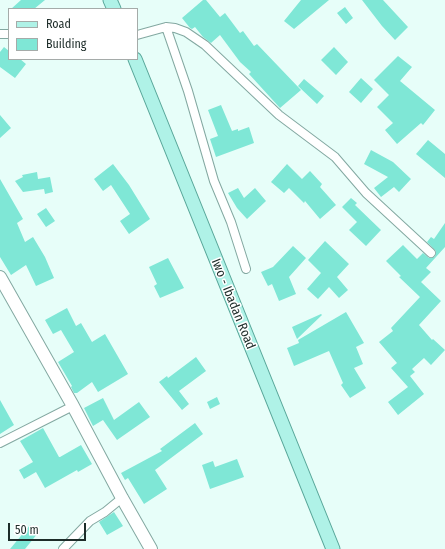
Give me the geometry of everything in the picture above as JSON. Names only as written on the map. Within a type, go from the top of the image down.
[{"type":"main road","name":"Iwo - Ibadan Road","points":[[135,60],[333,549]]},
{"type":"street","points":[[166,26],[188,91],[214,181],[231,222],[246,269]]},
{"type":"street","points":[[138,34],[166,26],[186,32],[205,45],[279,115],[335,157],[366,194],[431,253]]},
{"type":"street","points":[[0,277],[73,406],[151,549]]},
{"type":"street","points":[[0,443],[73,406]]},
{"type":"street","points":[[63,549],[90,521],[105,512],[122,498]]},
{"type":"building","points":[[21,0],[45,0],[35,8],[12,8]]},
{"type":"building","points":[[203,0],[206,0],[220,17],[225,13],[240,33],[243,31],[254,46],[257,44],[301,90],[280,108],[249,74],[251,72],[240,62],[220,35],[211,43],[203,37],[195,27],[192,29],[190,28],[182,18]]},
{"type":"building","points":[[301,0],[329,0],[294,29],[284,21]]},
{"type":"building","points":[[362,0],[383,0],[408,27],[395,40]]},
{"type":"building","points":[[345,7],[353,18],[346,24],[337,13]]},
{"type":"building","points":[[4,47],[8,50],[8,60],[21,60],[26,64],[15,78],[0,67],[0,52]]},
{"type":"building","points":[[334,47],[348,62],[336,75],[321,60]]},
{"type":"building","points":[[398,56],[412,67],[400,81],[435,110],[423,125],[421,123],[397,144],[385,130],[393,123],[377,107],[389,95],[374,80]]},
{"type":"building","points":[[361,78],[373,89],[361,103],[349,92]]},
{"type":"building","points":[[304,79],[324,96],[317,104],[298,86]]},
{"type":"building","points":[[221,105],[232,131],[238,129],[238,131],[249,127],[254,143],[216,157],[210,139],[218,136],[208,110]]},
{"type":"building","points":[[0,115],[11,128],[0,138]]},
{"type":"building","points":[[428,140],[445,154],[445,178],[416,154]]},
{"type":"building","points":[[371,150],[393,162],[411,179],[399,192],[394,187],[381,197],[374,188],[388,177],[364,164]]},
{"type":"building","points":[[113,164],[129,185],[150,219],[129,234],[120,221],[130,214],[111,185],[103,191],[94,179]]},
{"type":"building","points":[[287,164],[302,179],[310,171],[322,184],[320,187],[336,205],[320,219],[305,201],[304,203],[289,188],[284,193],[271,182]]},
{"type":"building","points":[[37,172],[38,179],[50,177],[53,192],[45,194],[44,189],[23,192],[15,181],[23,177],[22,175]]},
{"type":"building","points":[[0,179],[23,219],[17,223],[25,242],[33,237],[45,257],[54,278],[36,286],[26,265],[11,275],[0,257]]},
{"type":"building","points":[[238,188],[244,198],[255,188],[266,201],[247,219],[237,208],[228,193]]},
{"type":"building","points":[[351,198],[357,203],[355,205],[381,230],[366,246],[349,230],[357,222],[342,207]]},
{"type":"building","points":[[46,208],[55,221],[46,227],[37,214]]},
{"type":"building","points":[[445,223],[445,247],[426,268],[431,272],[421,282],[441,301],[419,325],[432,340],[433,339],[445,350],[431,365],[424,358],[412,369],[415,372],[410,376],[424,394],[398,415],[388,402],[408,387],[391,368],[397,363],[379,342],[393,331],[391,328],[420,297],[399,277],[401,276],[386,261],[403,245],[417,259],[423,253],[429,258],[435,257],[436,251],[427,242],[431,237],[434,239]]},
{"type":"building","points":[[325,241],[349,264],[337,277],[348,290],[339,298],[329,287],[318,299],[307,289],[321,273],[308,260]]},
{"type":"building","points":[[293,246],[306,258],[289,277],[296,294],[279,301],[272,284],[268,286],[261,272],[273,267]]},
{"type":"building","points":[[168,258],[184,288],[160,298],[154,286],[157,284],[149,267]]},
{"type":"building","points":[[67,308],[76,326],[81,323],[92,342],[105,334],[128,374],[98,392],[92,382],[77,393],[74,393],[71,387],[72,386],[58,362],[74,352],[61,330],[53,334],[45,320]]},
{"type":"building","points":[[346,312],[364,343],[356,347],[363,364],[354,368],[366,388],[350,398],[341,385],[343,383],[329,351],[294,366],[287,348],[299,343],[298,340]]},
{"type":"building","points":[[321,314],[322,315],[297,339],[292,327]]},
{"type":"building","points":[[196,357],[206,371],[179,391],[189,404],[182,410],[159,382],[167,376],[168,378]]},
{"type":"building","points":[[217,397],[220,404],[210,409],[207,402]]},
{"type":"building","points":[[103,398],[114,420],[139,402],[150,417],[117,440],[103,420],[93,426],[84,408]]},
{"type":"building","points":[[0,400],[14,425],[0,434]]},
{"type":"building","points":[[195,423],[203,434],[155,470],[167,489],[144,504],[128,478],[125,480],[121,473],[162,451],[160,449]]},
{"type":"building","points":[[43,428],[59,457],[81,445],[92,464],[78,472],[77,470],[45,488],[36,472],[24,479],[19,470],[33,462],[20,441]]},
{"type":"building","points":[[237,459],[244,477],[210,489],[202,465],[213,461],[215,467]]},
{"type":"building","points":[[114,512],[123,526],[107,535],[99,522]]},
{"type":"building","points":[[30,525],[38,533],[25,549],[10,549]]}]
